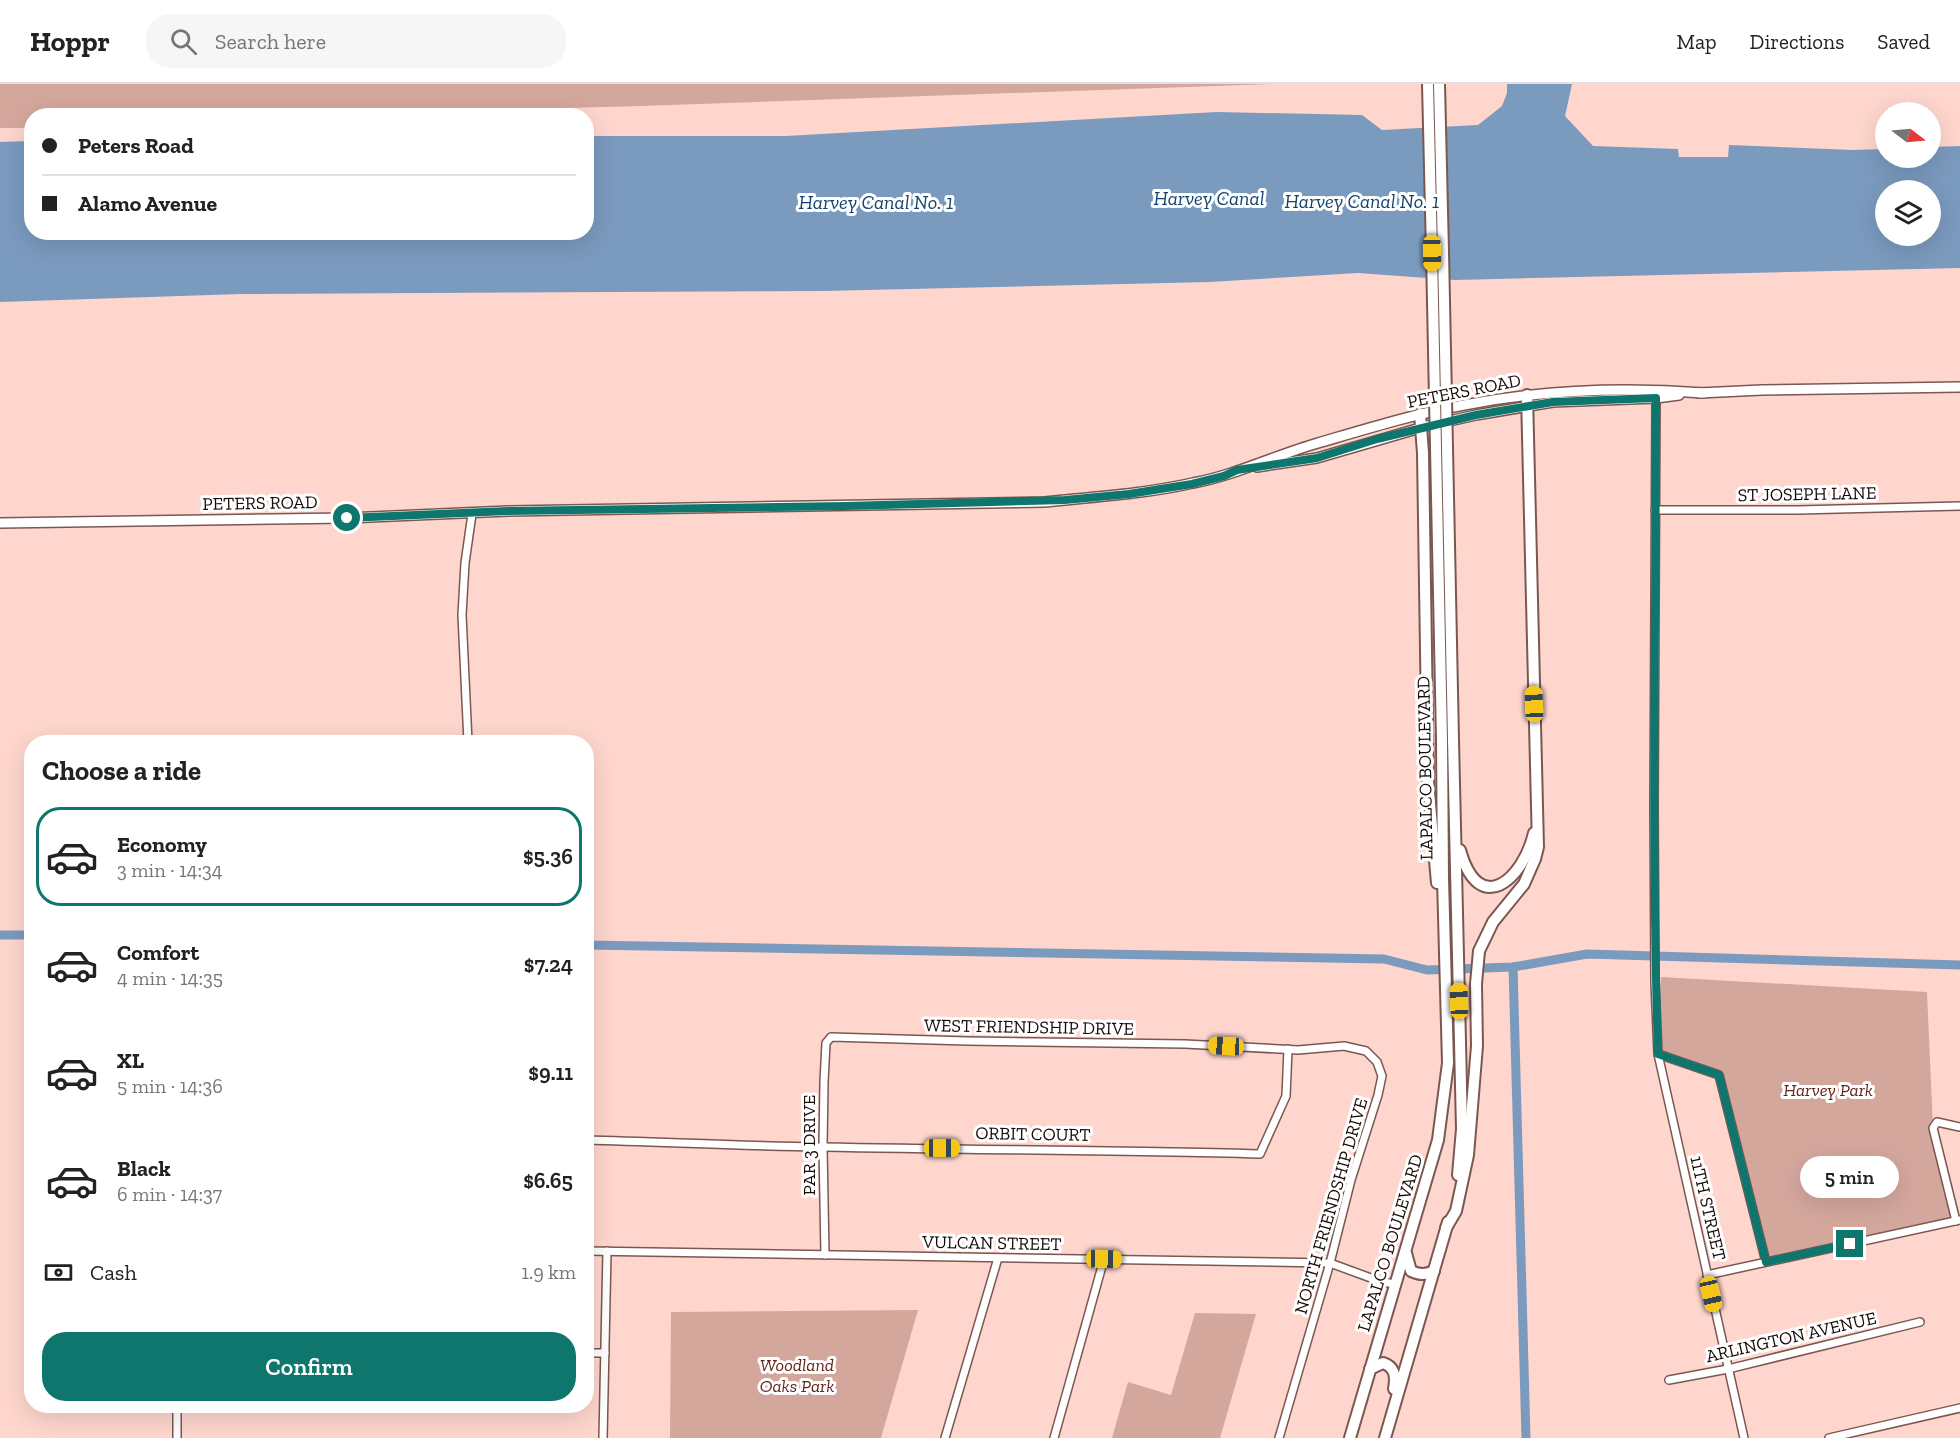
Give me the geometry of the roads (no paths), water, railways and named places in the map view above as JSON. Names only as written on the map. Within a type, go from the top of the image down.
[{"type":"main road","name":"LAPALCO BOULEVARD","points":[[1385,1438],[1446,1228],[1458,1173],[1461,1141],[1456,835],[1448,740],[1428,84]]},
{"type":"main road","name":"LAPALCO BOULEVARD","points":[[1350,1438],[1438,1140],[1448,1063],[1445,952],[1448,740],[1439,84]]},
{"type":"main road","name":"PETERS ROAD","points":[[0,523],[347,518],[472,513],[1044,502],[1129,494],[1192,484],[1224,476],[1285,453],[1420,414],[1461,405],[1656,398],[1704,393],[1960,387]]},
{"type":"main road","name":"PETERS ROAD","points":[[1237,470],[1317,458],[1421,427],[1476,415],[1554,393],[1660,389],[1704,393]]},
{"type":"main road","points":[[1446,1228],[1456,1211],[1468,1155],[1477,1046],[1476,984],[1479,951],[1493,922],[1528,876],[1538,847],[1527,401]]},
{"type":"main road","points":[[1420,414],[1429,803],[1445,952]]},
{"type":"main road","points":[[1456,835],[1463,862],[1471,877],[1481,885],[1495,886],[1506,883],[1520,866],[1531,845],[1537,821]]},
{"type":"main road","points":[[1406,1250],[1411,1271],[1418,1275],[1434,1271]]},
{"type":"main road","points":[[1370,1369],[1383,1363],[1394,1372],[1396,1378],[1390,1419]]},
{"type":"street","name":"11TH STREET","points":[[1656,398],[1654,806],[1655,982],[1658,1054],[1744,1438]]},
{"type":"street","name":"ST JOSEPH LANE","points":[[1655,510],[1798,510],[1960,506]]},
{"type":"street","points":[[468,735],[462,615],[465,563],[472,513]]},
{"type":"street","name":"WEST FRIENDSHIP DRIVE","points":[[831,1037],[1288,1049]]},
{"type":"street","name":"PAR 3 DRIVE","points":[[825,1255],[823,1147],[826,1043],[831,1037]]},
{"type":"street","name":"NORTH FRIENDSHIP DRIVE","points":[[1279,1438],[1382,1076],[1377,1062],[1366,1051],[1344,1046],[1288,1049]]},
{"type":"street","name":"ORBIT COURT","points":[[594,1140],[823,1147],[1060,1149],[1154,1153],[1198,1151],[1260,1154],[1286,1096],[1288,1049]]},
{"type":"street","points":[[1658,1054],[1719,1075],[1766,1262]]},
{"type":"street","points":[[1707,1275],[1958,1221],[1933,1128],[1936,1122],[1960,1126]]},
{"type":"street","name":"VULCAN STREET","points":[[594,1251],[1330,1263],[1379,1281],[1394,1284]]},
{"type":"street","points":[[603,1438],[607,1251]]},
{"type":"street","points":[[945,1438],[998,1258]]},
{"type":"street","points":[[1054,1438],[1104,1259]]},
{"type":"street","name":"ARLINGTON AVENUE","points":[[1669,1380],[1728,1369],[1920,1322]]},
{"type":"street","points":[[594,1353],[604,1353]]},
{"type":"street","points":[[1829,1438],[1960,1408]]},
{"type":"street","points":[[177,1413],[177,1438]]},
{"type":"water","name":"Harvey Canal","points":[[1507,84],[1572,84],[1565,116],[1593,146],[1678,149],[1679,157],[1728,157],[1729,145],[1875,149],[1875,168],[1941,168],[1941,147],[1960,146],[1960,268],[1455,280],[1358,273],[1210,282],[823,291],[240,294],[0,302],[0,142],[24,141],[24,240],[594,240],[594,136],[786,136],[1217,112],[1362,115],[1382,130],[1478,125],[1502,106],[1507,93]]},
{"type":"waterway","points":[[0,935],[24,935]]},
{"type":"waterway","points":[[594,945],[1384,959],[1427,970],[1513,967],[1587,954],[1960,965]]},
{"type":"waterway","points":[[1513,967],[1526,1438]]},
{"type":"water label","name":"Harvey Canal No. 1","points":[[1362,201]]},
{"type":"water label","name":"Harvey Canal No. 1","points":[[876,202]]},
{"type":"park label","name":"Harvey Park","points":[[1828,1090]]},
{"type":"park label","name":"Woodland Oaks Park","points":[[797,1375]]}]
